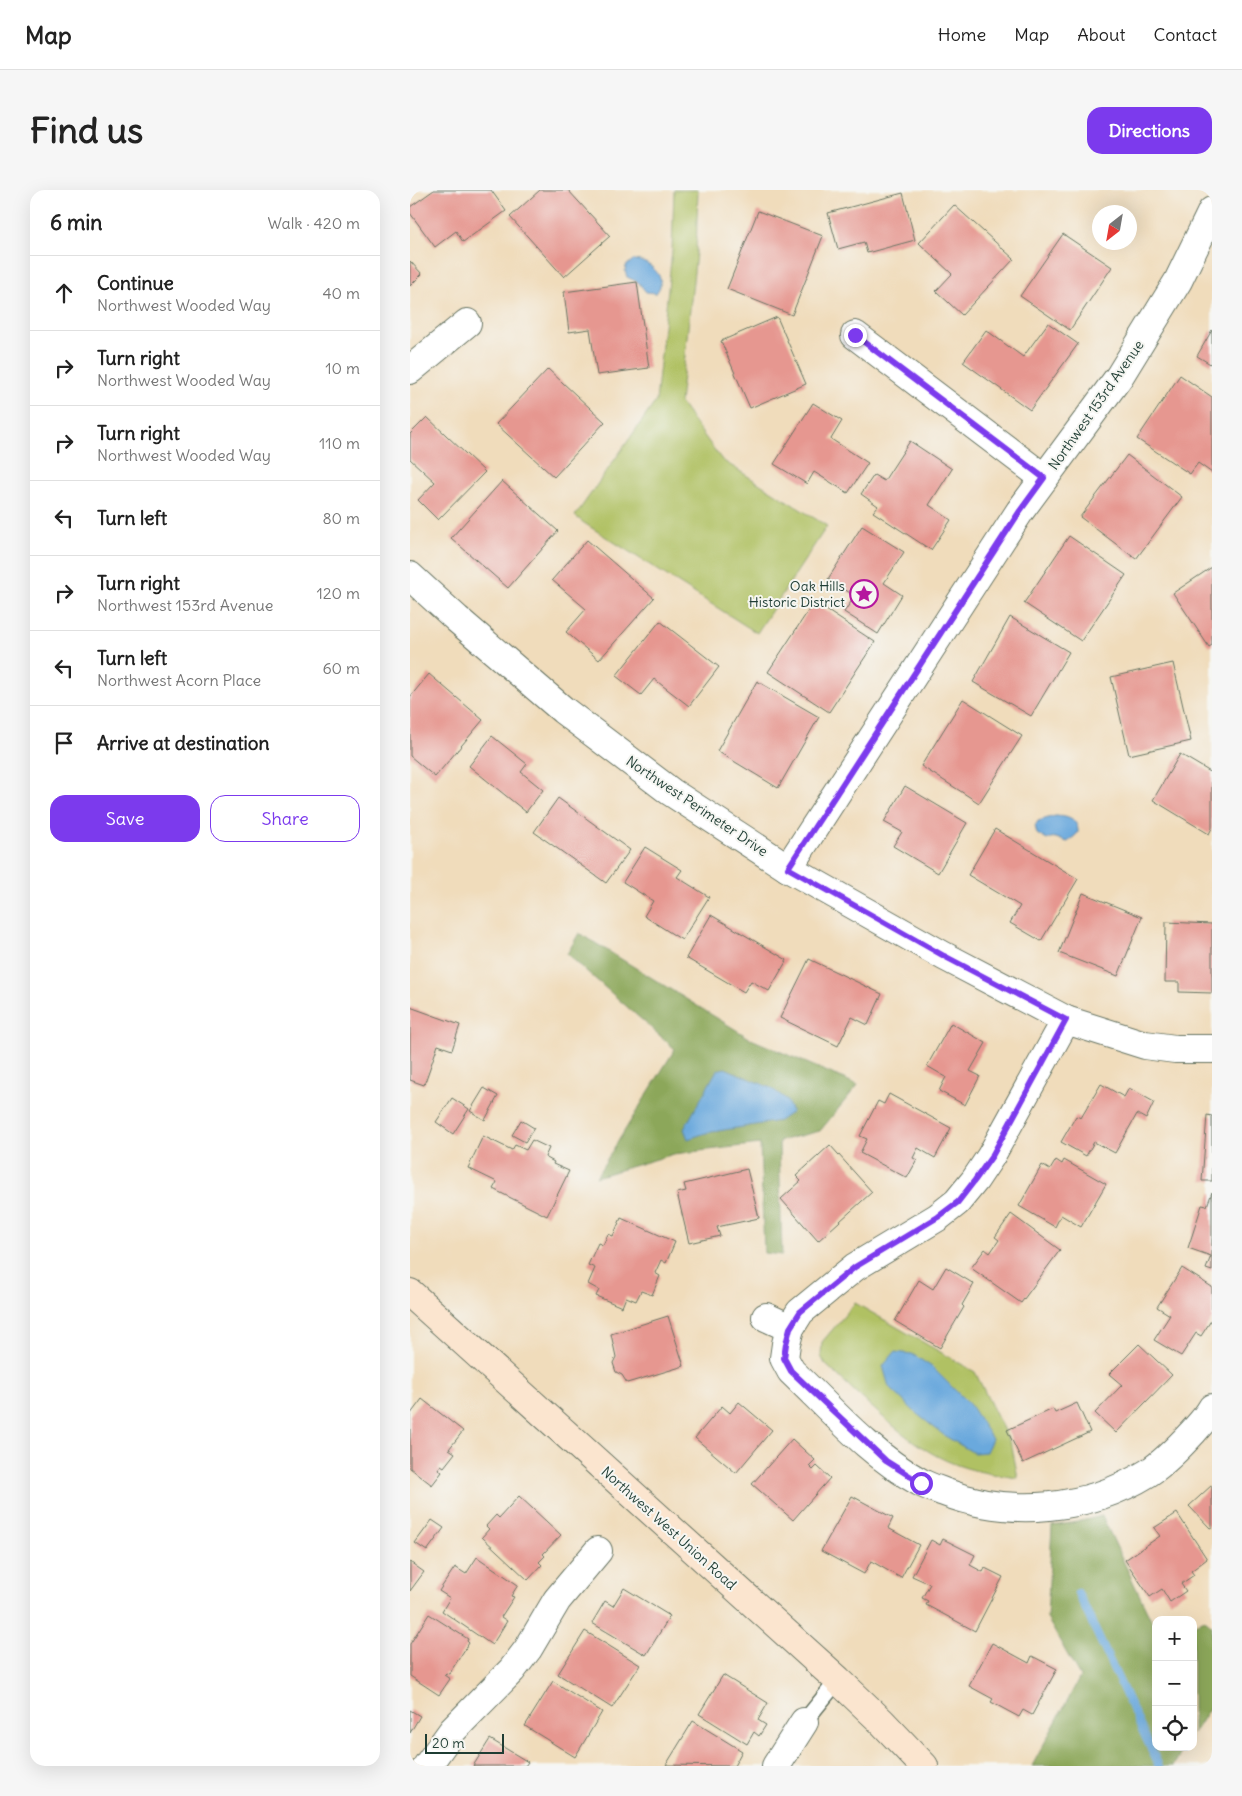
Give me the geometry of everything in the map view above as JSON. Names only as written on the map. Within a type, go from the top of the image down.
[{"type":"street","name":"Northwest 153rd Avenue","points":[[788,868],[1020,511],[1118,377],[1178,281],[1212,211]]},
{"type":"street","points":[[410,370],[467,322]]},
{"type":"street","points":[[855,335],[1044,478]]},
{"type":"street","name":"Northwest Perimeter Drive","points":[[410,576],[470,631],[563,710],[671,792],[788,868],[944,956],[1066,1020],[1145,1045],[1175,1049],[1212,1049]]},
{"type":"street","points":[[1066,1020],[992,1156],[958,1202],[938,1217],[855,1267],[800,1312],[778,1322],[784,1358],[791,1371],[886,1461],[921,1483],[957,1497],[986,1504],[1024,1508],[1053,1506],[1106,1494],[1149,1472],[1180,1446],[1212,1408]]},
{"type":"street","name":"Northwest West Union Road","points":[[410,1293],[838,1680],[924,1766]]},
{"type":"street","points":[[427,1766],[453,1730],[512,1670],[528,1649],[557,1600],[598,1551]]},
{"type":"street","points":[[776,1766],[804,1722]]},
{"type":"lane","points":[[804,1722],[838,1680]]},
{"type":"green space","points":[[674,190],[698,190],[696,253],[680,403],[722,460],[827,526],[757,633],[575,516],[656,401],[672,251]]},
{"type":"green space","points":[[579,933],[751,1039],[858,1085],[820,1131],[779,1141],[782,1255],[764,1253],[760,1144],[674,1154],[596,1177],[675,1049],[567,954]]},
{"type":"green space","points":[[855,1303],[975,1372],[1012,1447],[1018,1478],[967,1468],[937,1456],[893,1426],[825,1364],[821,1356],[822,1342]]},
{"type":"green space","points":[[1102,1516],[1152,1622],[1152,1751],[1182,1751],[1173,1766],[1032,1766],[1080,1677],[1047,1618],[1052,1526]]},
{"type":"green space","points":[[1205,1620],[1212,1626],[1212,1704],[1197,1728],[1197,1661],[1197,1623]]},
{"type":"water","points":[[633,260],[645,263],[656,271],[661,282],[656,293],[646,292],[638,282],[627,277],[626,266]]},
{"type":"water","points":[[1055,816],[1071,819],[1078,828],[1078,833],[1068,842],[1055,838],[1047,840],[1037,834],[1035,826],[1038,821]]},
{"type":"water","points":[[725,1068],[771,1088],[786,1099],[792,1112],[779,1121],[706,1133],[688,1139],[684,1129],[717,1070]]},
{"type":"water","points":[[895,1352],[912,1354],[932,1367],[970,1405],[992,1439],[986,1452],[974,1453],[945,1436],[917,1414],[889,1387],[883,1366]]},
{"type":"building","points":[[434,190],[491,190],[506,211],[463,242],[456,231],[435,247],[410,213],[410,207]]},
{"type":"building","points":[[540,190],[568,190],[610,236],[564,277],[510,217]]},
{"type":"building","points":[[903,193],[915,240],[867,253],[864,242],[838,249],[828,213]]},
{"type":"building","points":[[954,205],[1014,259],[962,315],[936,291],[952,274],[919,243]]},
{"type":"building","points":[[758,211],[823,236],[792,315],[727,289]]},
{"type":"building","points":[[1063,234],[1112,267],[1070,330],[1020,296]]},
{"type":"building","points":[[410,261],[422,274],[410,286]]},
{"type":"building","points":[[637,282],[649,368],[597,375],[590,329],[569,332],[564,292]]},
{"type":"building","points":[[777,317],[806,384],[750,408],[721,341]]},
{"type":"building","points":[[1048,323],[1078,344],[1030,410],[963,362],[986,330],[1023,357]]},
{"type":"building","points":[[1212,330],[1212,365],[1197,356]]},
{"type":"building","points":[[548,369],[605,422],[554,477],[496,424]]},
{"type":"building","points":[[1180,375],[1212,397],[1212,473],[1198,463],[1190,474],[1137,439]]},
{"type":"building","points":[[813,403],[842,421],[831,439],[868,463],[848,493],[814,472],[807,484],[774,464]]},
{"type":"building","points":[[427,417],[485,472],[438,520],[418,500],[435,482],[410,459],[410,434]]},
{"type":"building","points":[[910,441],[952,469],[929,505],[951,520],[931,550],[873,512],[878,506],[861,494],[874,475],[884,481]]},
{"type":"building","points":[[1127,455],[1182,497],[1136,559],[1080,517]]},
{"type":"building","points":[[502,481],[558,531],[508,588],[451,538]]},
{"type":"building","points":[[862,526],[904,552],[884,583],[902,595],[878,634],[844,612],[855,596],[828,579]]},
{"type":"building","points":[[1069,536],[1126,575],[1081,641],[1024,603]]},
{"type":"building","points":[[587,540],[654,598],[599,660],[566,632],[586,609],[552,580]]},
{"type":"building","points":[[1212,567],[1212,645],[1209,647],[1173,593]]},
{"type":"building","points":[[814,602],[875,642],[829,712],[768,672]]},
{"type":"building","points":[[1010,617],[1069,652],[1031,716],[973,682]]},
{"type":"building","points":[[660,621],[719,667],[689,706],[654,679],[641,695],[616,676]]},
{"type":"building","points":[[1173,663],[1191,741],[1129,755],[1111,677]]},
{"type":"building","points":[[429,674],[483,720],[435,777],[410,756],[410,697]]},
{"type":"building","points":[[757,681],[819,717],[778,788],[717,751]]},
{"type":"building","points":[[963,699],[1022,736],[979,803],[921,766]]},
{"type":"building","points":[[492,736],[527,764],[521,772],[543,790],[526,812],[469,766]]},
{"type":"building","points":[[1180,754],[1212,773],[1212,828],[1209,834],[1153,800]]},
{"type":"building","points":[[905,786],[967,823],[938,873],[893,846],[902,832],[884,822]]},
{"type":"building","points":[[558,798],[630,850],[606,883],[534,832]]},
{"type":"building","points":[[995,829],[1078,879],[1041,941],[1010,923],[1020,906],[968,875]]},
{"type":"building","points":[[645,847],[682,870],[677,877],[709,897],[682,940],[644,916],[653,901],[623,882]]},
{"type":"building","points":[[1083,893],[1142,917],[1118,976],[1059,953]]},
{"type":"building","points":[[711,915],[787,960],[769,991],[751,981],[744,992],[686,958]]},
{"type":"building","points":[[1166,922],[1212,924],[1212,993],[1179,992],[1179,982],[1165,982]]},
{"type":"building","points":[[809,959],[882,994],[868,1025],[852,1017],[838,1046],[780,1018]]},
{"type":"building","points":[[410,1007],[460,1025],[452,1050],[438,1045],[424,1085],[410,1080]]},
{"type":"building","points":[[951,1023],[986,1043],[970,1071],[980,1076],[965,1105],[939,1091],[946,1077],[927,1066]]},
{"type":"building","points":[[1101,1084],[1124,1097],[1129,1088],[1154,1102],[1146,1119],[1137,1114],[1115,1153],[1094,1142],[1086,1156],[1061,1142],[1076,1116],[1081,1118]]},
{"type":"building","points":[[484,1088],[498,1096],[485,1120],[470,1111]]},
{"type":"building","points":[[889,1094],[951,1128],[935,1158],[918,1148],[913,1158],[917,1160],[907,1178],[860,1153],[867,1139],[860,1136],[878,1101],[884,1104]]},
{"type":"building","points":[[452,1098],[469,1109],[453,1134],[436,1122]]},
{"type":"building","points":[[1207,1115],[1212,1116],[1212,1181],[1202,1181]]},
{"type":"building","points":[[521,1120],[534,1128],[525,1142],[512,1135]]},
{"type":"building","points":[[483,1136],[512,1150],[515,1145],[526,1150],[532,1140],[549,1148],[545,1157],[554,1162],[553,1164],[569,1171],[547,1216],[493,1189],[497,1182],[468,1168]]},
{"type":"building","points":[[830,1145],[872,1192],[818,1241],[781,1199],[801,1181],[796,1176]]},
{"type":"building","points":[[1056,1160],[1062,1164],[1064,1160],[1106,1184],[1081,1227],[1061,1215],[1055,1227],[1019,1206],[1042,1165],[1050,1170]]},
{"type":"building","points":[[747,1169],[759,1218],[717,1227],[720,1236],[689,1243],[677,1193],[686,1191],[684,1184]]},
{"type":"building","points":[[1212,1192],[1212,1271],[1206,1269],[1211,1256],[1188,1248],[1202,1205],[1207,1206]]},
{"type":"building","points":[[1011,1214],[1060,1250],[1021,1303],[971,1268],[985,1249],[990,1253],[999,1240],[995,1237]]},
{"type":"building","points":[[621,1218],[675,1242],[666,1263],[661,1260],[655,1273],[660,1276],[652,1295],[641,1291],[636,1301],[626,1297],[622,1307],[596,1296],[599,1290],[588,1284],[595,1268],[588,1265],[598,1243],[603,1245],[608,1234],[613,1236]]},
{"type":"building","points":[[946,1267],[974,1284],[962,1305],[964,1307],[940,1348],[895,1321],[919,1280],[933,1289]]},
{"type":"building","points":[[1182,1268],[1212,1287],[1212,1319],[1201,1336],[1196,1333],[1181,1356],[1154,1340],[1170,1315],[1157,1307]]},
{"type":"building","points":[[668,1316],[684,1366],[627,1383],[622,1375],[616,1372],[613,1363],[616,1357],[611,1334]]},
{"type":"building","points":[[1139,1344],[1172,1375],[1116,1433],[1095,1413],[1122,1385],[1109,1374]]},
{"type":"building","points":[[422,1399],[463,1431],[449,1449],[455,1453],[444,1467],[441,1465],[438,1469],[442,1472],[432,1485],[410,1468],[410,1415]]},
{"type":"building","points":[[739,1402],[772,1430],[736,1473],[695,1438],[722,1406],[730,1413]]},
{"type":"building","points":[[1077,1403],[1090,1432],[1023,1463],[1007,1430],[1053,1409],[1055,1413]]},
{"type":"building","points":[[792,1439],[815,1460],[809,1466],[813,1470],[817,1466],[830,1478],[793,1520],[752,1484]]},
{"type":"building","points":[[1212,1485],[1212,1527],[1210,1528],[1189,1506]]},
{"type":"building","points":[[519,1496],[561,1535],[543,1554],[545,1556],[539,1562],[542,1565],[528,1580],[482,1537],[489,1529],[486,1526],[496,1515],[499,1518]]},
{"type":"building","points":[[852,1496],[893,1518],[888,1528],[919,1545],[901,1578],[871,1561],[864,1574],[821,1551]]},
{"type":"building","points":[[1177,1513],[1207,1559],[1191,1571],[1194,1575],[1181,1584],[1186,1591],[1170,1602],[1162,1589],[1150,1597],[1125,1560],[1160,1536],[1154,1528]]},
{"type":"building","points":[[432,1520],[444,1528],[427,1551],[415,1543]]},
{"type":"building","points":[[943,1539],[975,1555],[970,1565],[983,1572],[985,1568],[1003,1577],[975,1631],[926,1605],[928,1601],[922,1598],[930,1584],[912,1576],[931,1540],[940,1545]]},
{"type":"building","points":[[477,1557],[518,1585],[511,1596],[514,1597],[501,1617],[507,1621],[492,1645],[442,1611],[450,1598],[439,1591],[455,1567],[466,1574]]},
{"type":"building","points":[[410,1562],[424,1572],[410,1591]]},
{"type":"building","points":[[624,1588],[670,1616],[646,1655],[592,1623],[605,1601],[613,1606]]},
{"type":"building","points":[[429,1614],[468,1639],[469,1643],[449,1674],[446,1673],[444,1675],[450,1679],[439,1695],[410,1676],[410,1644]]},
{"type":"building","points":[[585,1631],[640,1665],[612,1708],[558,1674]]},
{"type":"building","points":[[992,1643],[1029,1663],[1032,1656],[1057,1669],[1032,1715],[1023,1710],[1019,1717],[991,1702],[993,1699],[969,1686]]},
{"type":"building","points":[[723,1675],[768,1703],[758,1720],[766,1725],[759,1736],[754,1732],[747,1744],[699,1714]]},
{"type":"building","points":[[553,1681],[602,1712],[575,1757],[525,1726]]},
{"type":"building","points":[[410,1710],[420,1716],[410,1733]]},
{"type":"building","points":[[693,1721],[742,1751],[734,1766],[666,1765]]},
{"type":"building","points":[[490,1739],[528,1762],[525,1766],[473,1766]]},
{"type":"waterway","points":[[1078,1593],[1159,1766]]},
{"type":"place","name":"Oak Hills Historic District","points":[[864,594]]},
{"type":"route","points":[[855,335],[1044,478],[1020,511],[788,868],[944,956],[1066,1020],[992,1156],[958,1202],[938,1217],[855,1267],[800,1312],[787,1336],[784,1358],[791,1371],[886,1461],[921,1483]]}]
